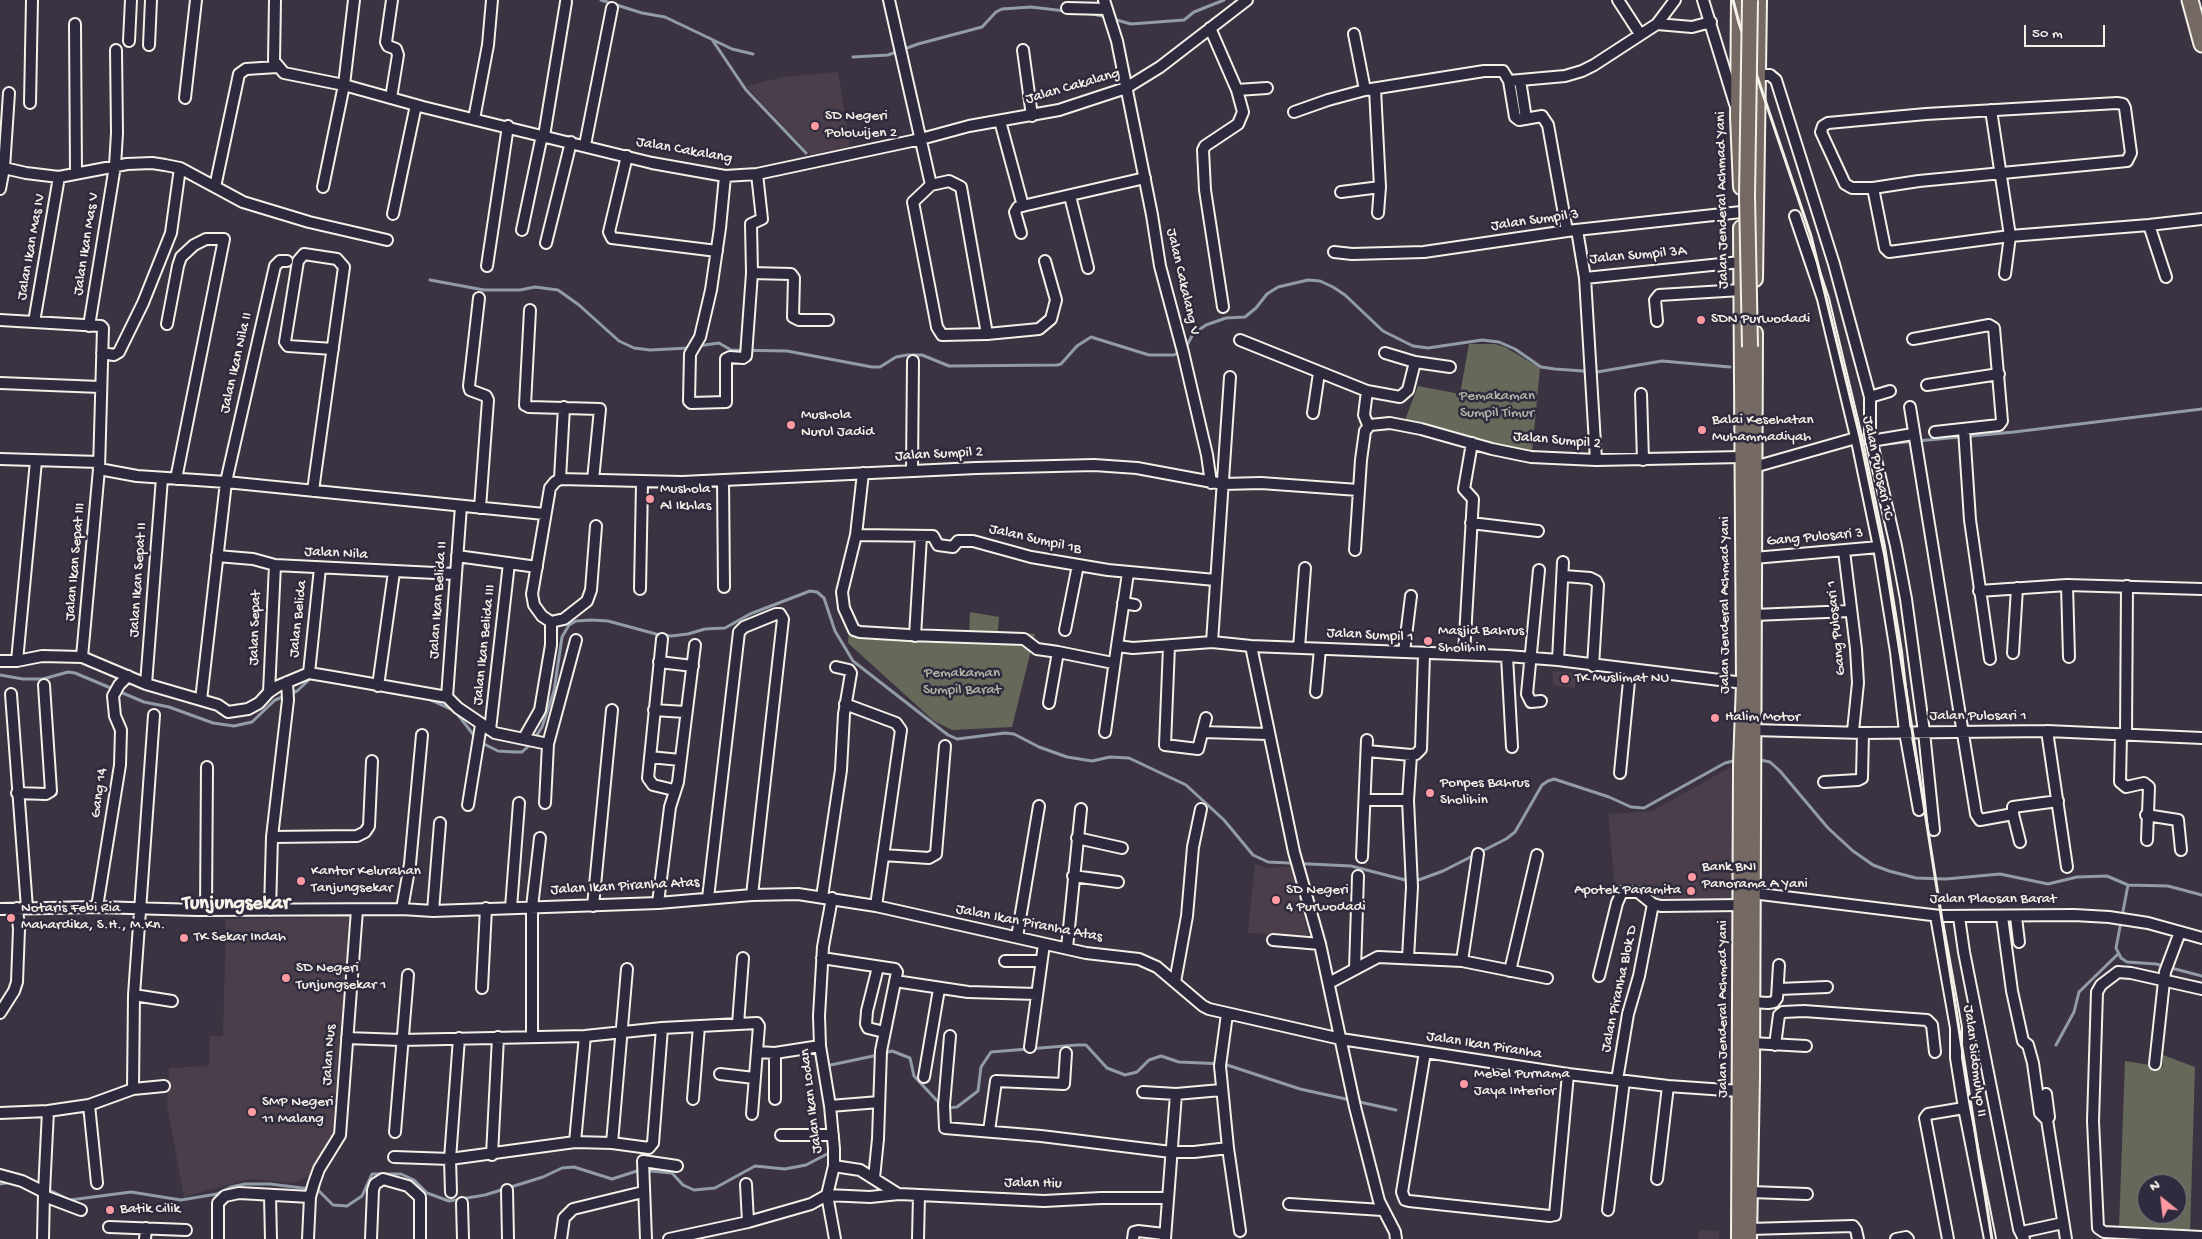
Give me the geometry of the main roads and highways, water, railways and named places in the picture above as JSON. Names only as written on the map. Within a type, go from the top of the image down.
[{"type":"highway","points":[[2190,0],[2202,44]]},
{"type":"main road","name":"Jalan Jenderal Achmad Yani","points":[[1739,0],[1738,116],[1741,212],[1744,682],[1752,893],[1751,1192],[1746,1236]]},
{"type":"main road","points":[[1750,0],[1748,196],[1754,467]]},
{"type":"main road","name":"Jalan Jenderal Achmad Yani","points":[[1747,745],[1753,730],[1756,168],[1759,0]]},
{"type":"main road","points":[[1739,74],[1757,75]]},
{"type":"main road","points":[[1740,169],[1756,168]]},
{"type":"main road","points":[[1741,416],[1750,347]]},
{"type":"main road","name":"Jalan Jenderal Achmad Yani","points":[[1746,1236],[1740,1091],[1741,905],[1747,765]]},
{"type":"waterway","points":[[601,0],[642,13],[665,17],[732,49],[753,54]]},
{"type":"waterway","points":[[1113,19],[1131,24],[1184,20],[1194,12],[1224,0]]},
{"type":"waterway","points":[[853,57],[888,55],[918,44],[982,27],[996,12],[1002,9],[1031,7],[1065,11]]},
{"type":"waterway","points":[[1087,13],[1107,17]]},
{"type":"waterway","points":[[713,41],[746,90],[806,153]]},
{"type":"waterway","points":[[430,280],[484,290],[520,290],[535,287],[558,290],[579,305],[619,341],[634,348],[650,350],[689,348]]},
{"type":"waterway","points":[[698,346],[719,343],[731,350],[787,351],[872,367],[880,367],[896,357],[907,355],[922,355],[949,366],[1057,365],[1061,364],[1077,346],[1091,337],[1149,355],[1174,355],[1185,349],[1193,334],[1206,325],[1226,318],[1245,317],[1256,308],[1267,294],[1278,287],[1308,280],[1320,281],[1333,287],[1345,295],[1383,331],[1413,346],[1428,348],[1482,340],[1499,342],[1515,349],[1541,367],[1597,372],[1662,361],[1730,367]]},
{"type":"waterway","points":[[1885,444],[2014,432],[2202,409]]},
{"type":"waterway","points":[[535,738],[542,727],[554,691],[562,637],[569,625],[576,621],[608,621],[656,634],[671,636],[688,634],[705,629],[725,628],[750,614],[810,591],[817,592],[824,598],[835,631],[853,661],[948,735],[957,739],[1005,733],[1014,734],[1039,747],[1067,757],[1092,761],[1110,757],[1129,758],[1186,785],[1224,820],[1253,855],[1268,862],[1351,866],[1413,882],[1443,871],[1506,839],[1515,832],[1542,785],[1548,781],[1554,779],[1609,797],[1631,807],[1644,808],[1725,763],[1737,760]]},
{"type":"waterway","points":[[0,675],[23,679],[43,679],[68,672],[75,673],[144,702],[169,707],[213,723],[234,726],[252,722],[275,700],[297,691],[312,677]]},
{"type":"waterway","points":[[325,681],[405,695]]},
{"type":"waterway","points":[[426,698],[455,711],[476,738]]},
{"type":"waterway","points":[[480,742],[498,751],[514,752],[522,752],[531,744]]},
{"type":"waterway","points":[[1756,759],[1770,762],[1780,771],[1828,828],[1853,851],[1873,865],[1889,871],[1916,878],[1946,879],[2000,874],[2048,884],[2077,877],[2107,876],[2128,885],[2168,886],[2202,895]]},
{"type":"waterway","points":[[2128,885],[2116,948],[2121,958],[2127,962],[2156,964],[2202,976]]},
{"type":"waterway","points":[[2056,1045],[2074,1012],[2079,992],[2118,954]]},
{"type":"waterway","points":[[947,1108],[957,1107],[978,1091],[981,1067],[991,1052],[1086,1045],[1107,1068],[1125,1075],[1137,1072],[1149,1060],[1161,1056],[1179,1062],[1224,1064],[1300,1089],[1396,1110]]},
{"type":"waterway","points":[[884,1053],[892,1051],[910,1058],[914,1076],[941,1105]]},
{"type":"waterway","points":[[826,1066],[878,1055]]},
{"type":"waterway","points":[[47,1189],[70,1200],[131,1192],[181,1200],[217,1194],[231,1187],[245,1184],[270,1184],[318,1190],[333,1205],[347,1206],[362,1196],[372,1174],[401,1174],[414,1180],[427,1193],[449,1201],[485,1195],[543,1177],[562,1168],[574,1167],[612,1179],[640,1170],[672,1173],[683,1185],[694,1190],[715,1188],[755,1166],[785,1169],[806,1165],[829,1153],[830,1150]]},
{"type":"waterway","points":[[0,1184],[12,1182]]},
{"type":"railway","points":[[1733,0],[1739,23],[1811,236],[1860,437],[1885,557],[1992,1239]]},
{"type":"place","name":"SD Negeri Polowijen 2","points":[[815,126]]},
{"type":"place","name":"SDN Purwodadi","points":[[1701,320]]},
{"type":"place","name":"Mushola Nurul Jadid","points":[[791,425]]},
{"type":"place","name":"Balai Kesehatan Muhammadiyah","points":[[1702,430]]},
{"type":"place","name":"Mushola Al Ikhlas","points":[[650,499]]},
{"type":"place","name":"Masjid Bahrus Sholihin","points":[[1428,641]]},
{"type":"place","name":"TK Muslimat NU","points":[[1565,679]]},
{"type":"place","name":"Halim Motor","points":[[1715,718]]},
{"type":"place","name":"Ponpes Bahrus Sholihin","points":[[1430,793]]},
{"type":"place","name":"Bank BNI Panorama A Yani","points":[[1692,877]]},
{"type":"place","name":"Kantor Kelurahan Tanjungsekar","points":[[301,881]]},
{"type":"place","name":"Apotek Paramita","points":[[1691,891]]},
{"type":"place","name":"SD Negeri 4 Purwodadi","points":[[1276,900]]},
{"type":"place","name":"Notaris Febi Ria Mahardika, S.H., M.Kn.","points":[[11,918]]},
{"type":"place","name":"TK Sekar Indah","points":[[184,938]]},
{"type":"place","name":"SD Negeri Tunjungsekar 1","points":[[286,978]]},
{"type":"place","name":"Mebel Purnama Jaya Interior","points":[[1464,1084]]},
{"type":"place","name":"SMP Negeri 11 Malang","points":[[252,1112]]},
{"type":"place","name":"Batik Cilik","points":[[110,1210]]},
{"type":"district","name":"Tunjungsekar","points":[[236,905]]},
{"type":"park label","name":"Pemakaman Sumpil Timur","points":[[1497,406]]},
{"type":"park label","name":"Pemakaman Sumpil Barat","points":[[962,682]]}]
